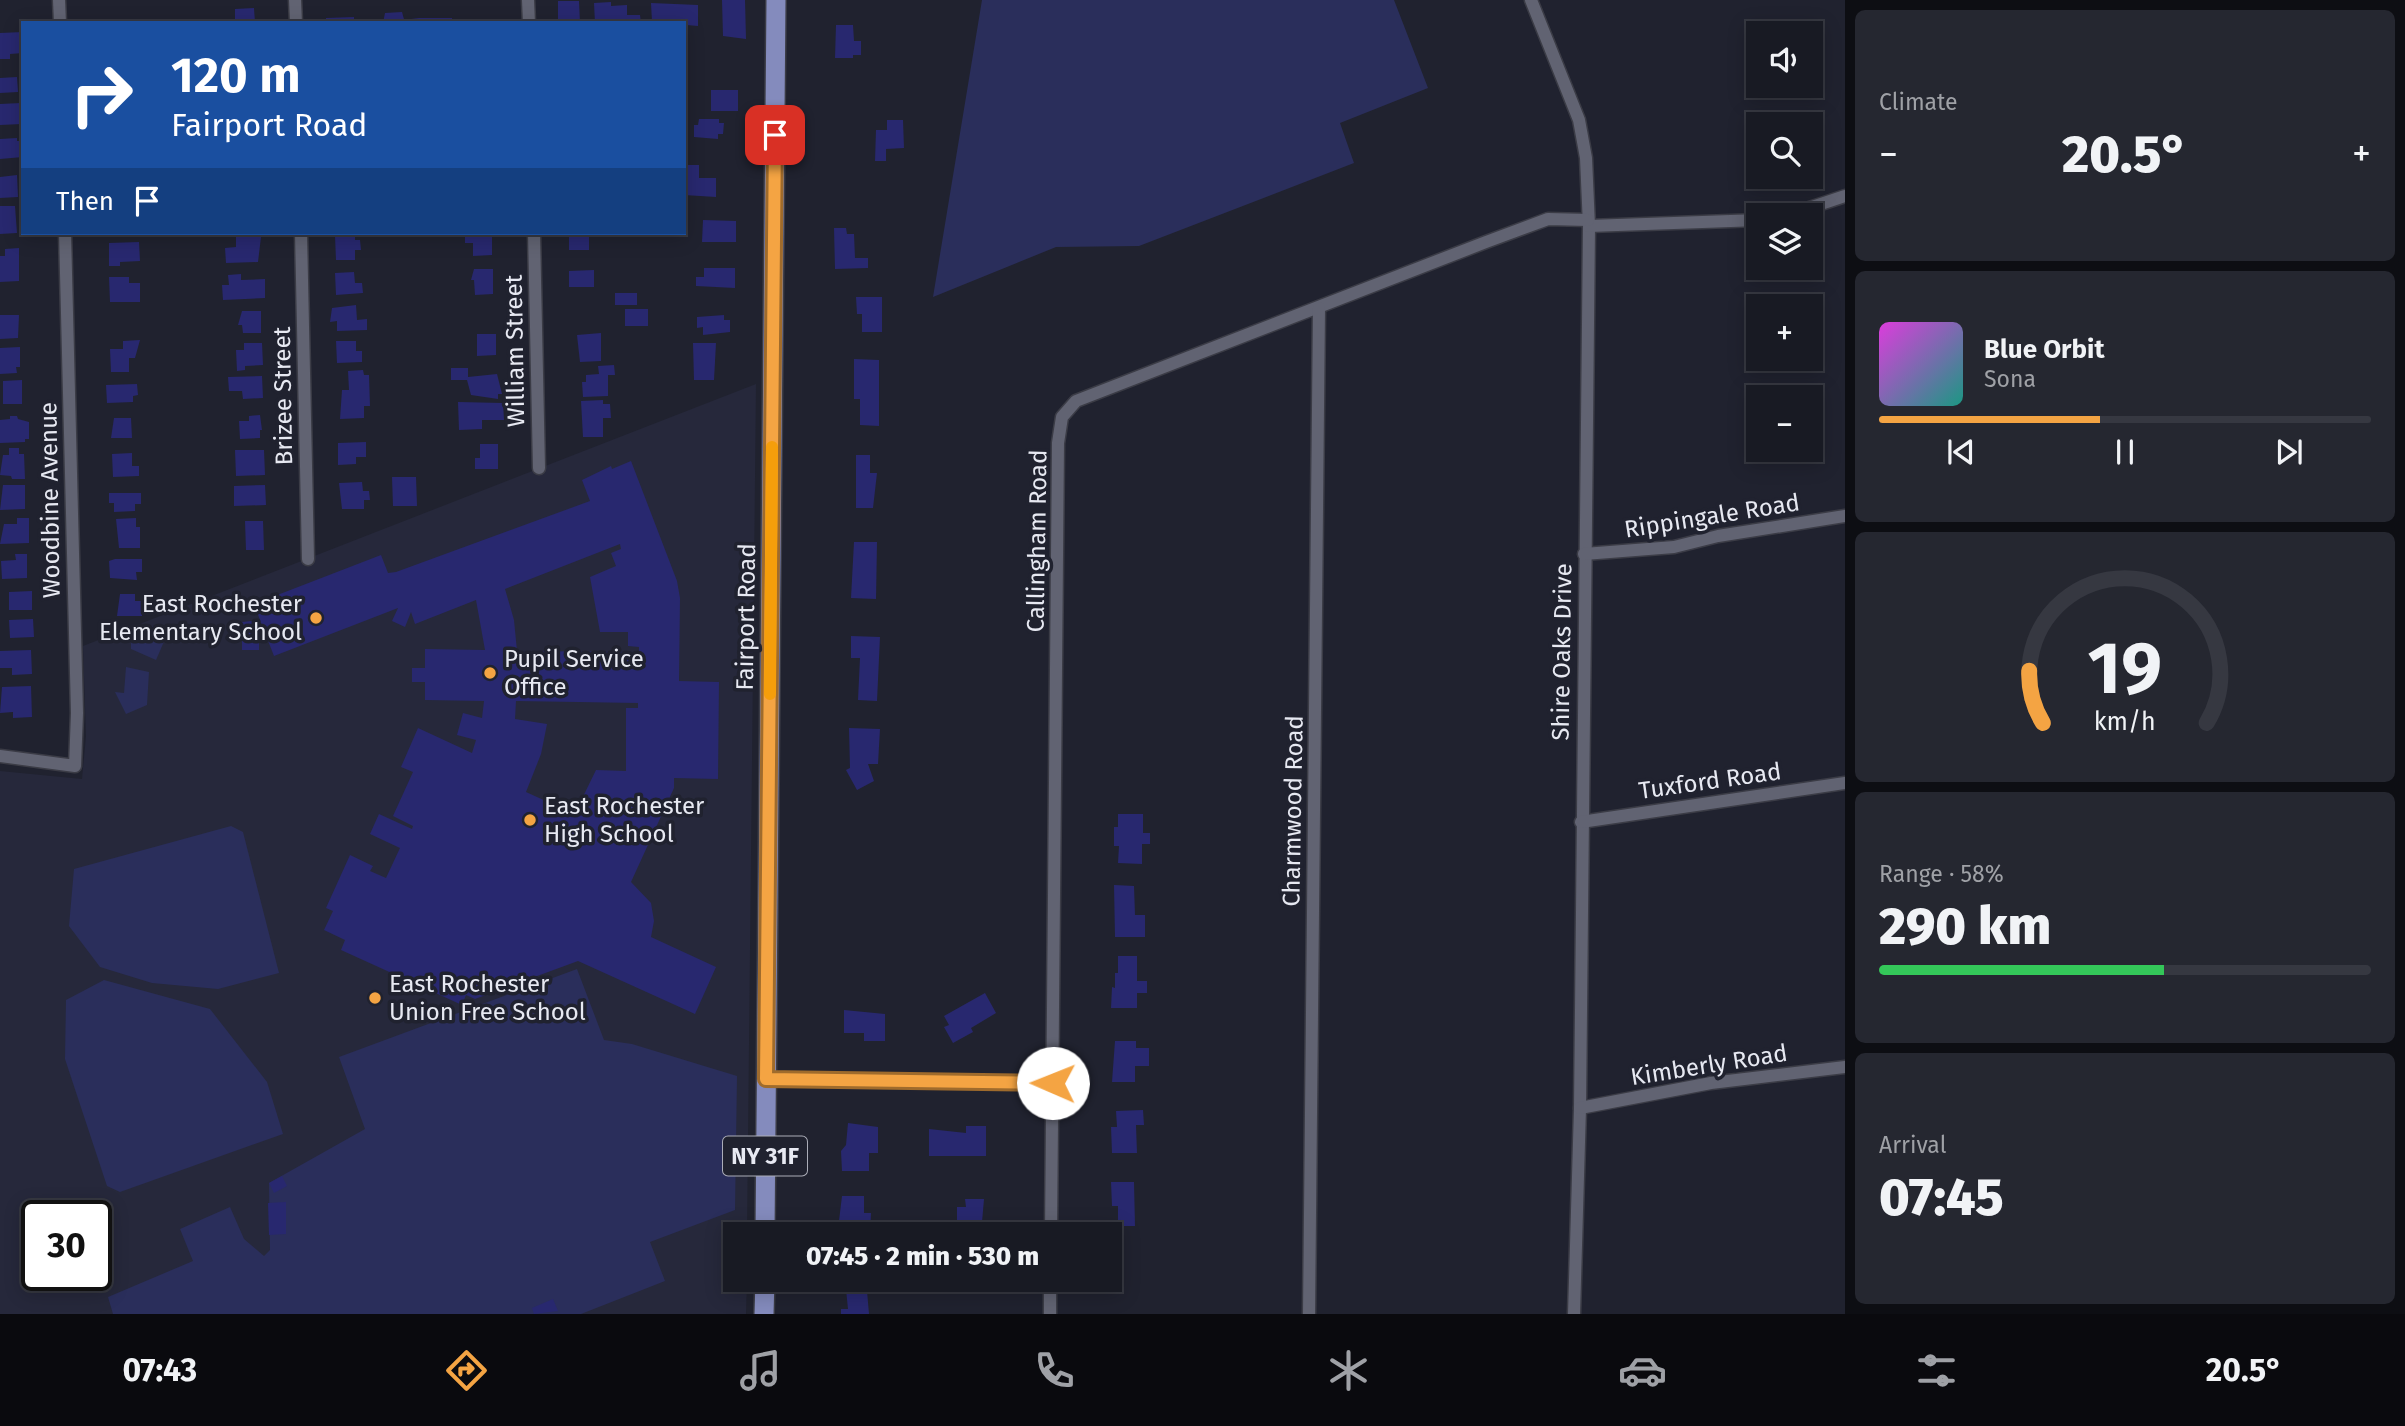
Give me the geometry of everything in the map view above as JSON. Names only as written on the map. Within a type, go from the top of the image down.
[{"type":"main road","name":"Fairport Road","points":[[765,1222],[776,0]]},
{"type":"main road","points":[[764,1314],[765,1292]]},
{"type":"street","points":[[59,0],[60,21]]},
{"type":"street","points":[[295,0],[296,21]]},
{"type":"street","points":[[528,0],[529,21]]},
{"type":"street","name":"Shire Oaks Drive","points":[[1531,0],[1580,120],[1586,158],[1588,223],[1580,1108],[1574,1314]]},
{"type":"street","points":[[1823,203],[1845,196]]},
{"type":"street","name":"Callingham Road","points":[[1051,1222],[1058,443],[1062,417],[1076,401],[1548,219],[1588,223],[1746,220]]},
{"type":"street","name":"Woodbine Avenue","points":[[0,755],[75,766],[77,713],[65,235]]},
{"type":"street","name":"Brizee Street","points":[[301,235],[308,559]]},
{"type":"street","name":"William Street","points":[[534,235],[539,468]]},
{"type":"street","name":"Charmwood Road","points":[[1309,1314],[1319,308]]},
{"type":"street","name":"Rippingale Road","points":[[1584,554],[1674,547],[1718,536],[1845,516]]},
{"type":"street","name":"Tuxford Road","points":[[1581,822],[1845,783]]},
{"type":"street","name":"Kimberly Road","points":[[1580,1108],[1712,1083],[1845,1067]]},
{"type":"street","points":[[766,1079],[1053,1083]]},
{"type":"street","points":[[1050,1292],[1050,1314]]},
{"type":"shaded area","points":[[982,0],[1394,0],[1428,88],[1340,123],[1354,163],[1139,246],[1056,247],[933,297]]},
{"type":"shaded area","name":"East Rochester Union Free School","points":[[756,384],[747,1222],[723,1222],[723,1292],[747,1292],[746,1314],[0,1314],[0,771],[82,779],[86,736],[83,646]]},
{"type":"shaded area","points":[[156,625],[166,637],[156,660],[131,649],[131,638]]},
{"type":"shaded area","points":[[126,667],[149,672],[147,705],[126,714],[115,692],[124,693]]},
{"type":"shaded area","points":[[231,826],[243,832],[279,973],[218,989],[152,983],[100,967],[69,926],[74,869]]},
{"type":"shaded area","points":[[577,969],[604,1040],[632,1044],[737,1076],[735,1210],[650,1242],[665,1281],[581,1314],[113,1314],[108,1297],[193,1261],[180,1229],[230,1207],[244,1239],[264,1256],[270,1250],[269,1183],[365,1129],[339,1057]]},
{"type":"shaded area","points":[[104,980],[210,1009],[267,1082],[283,1134],[120,1192],[107,1186],[65,1059],[66,1000]]},
{"type":"building","points":[[722,0],[745,0],[746,39],[723,36]]},
{"type":"building","points":[[558,1],[579,1],[580,21],[558,21]]},
{"type":"building","points":[[594,3],[627,5],[627,15],[640,15],[641,21],[595,21]]},
{"type":"building","points":[[651,3],[698,5],[698,26],[686,25],[686,21],[652,21]]},
{"type":"building","points":[[254,8],[255,21],[235,21],[235,9]]},
{"type":"building","points":[[402,12],[404,21],[383,21],[385,13]]},
{"type":"building","points":[[354,17],[354,21],[326,21],[326,18]]},
{"type":"building","points":[[452,18],[452,21],[411,21]]},
{"type":"building","points":[[836,25],[853,25],[854,41],[861,41],[861,55],[835,58]]},
{"type":"building","points":[[21,32],[21,53],[10,54],[10,59],[0,59],[0,33]]},
{"type":"building","points":[[17,77],[18,92],[0,93],[0,78]]},
{"type":"building","points":[[711,90],[738,90],[738,111],[711,111]]},
{"type":"building","points":[[21,103],[21,124],[0,125],[0,104]]},
{"type":"building","points":[[699,119],[719,119],[719,123],[724,123],[723,134],[718,134],[718,139],[694,137],[694,125],[698,125]]},
{"type":"building","points":[[887,120],[903,120],[904,148],[886,149],[886,161],[875,161],[876,130],[887,130]]},
{"type":"building","points":[[17,138],[17,141],[21,141],[21,157],[0,159],[0,139]]},
{"type":"building","points":[[686,165],[699,165],[699,178],[716,178],[716,197],[686,195]]},
{"type":"building","points":[[17,175],[18,197],[0,198],[0,177]]},
{"type":"building","points":[[0,206],[15,206],[17,233],[0,234]]},
{"type":"building","points":[[703,220],[736,221],[736,242],[702,242]]},
{"type":"building","points":[[834,228],[846,228],[847,234],[854,234],[855,258],[868,258],[868,268],[835,269]]},
{"type":"building","points":[[355,235],[355,240],[360,240],[361,250],[355,250],[355,260],[336,260],[335,236]]},
{"type":"building","points":[[465,235],[492,235],[492,255],[473,256],[473,243],[465,243]]},
{"type":"building","points":[[569,235],[589,235],[589,250],[569,250]]},
{"type":"building","points":[[236,237],[261,237],[258,262],[226,263],[225,248],[236,247]]},
{"type":"building","points":[[139,242],[140,261],[120,262],[120,266],[109,266],[109,243]]},
{"type":"building","points":[[19,248],[19,281],[0,282],[0,256],[5,256],[5,249]]},
{"type":"building","points":[[704,268],[735,268],[735,288],[696,286],[696,277],[704,277]]},
{"type":"building","points":[[474,269],[493,269],[493,294],[475,295],[474,280],[471,280]]},
{"type":"building","points":[[594,270],[594,287],[569,287],[569,271]]},
{"type":"building","points":[[354,272],[355,283],[362,283],[363,293],[336,295],[335,273]]},
{"type":"building","points":[[241,274],[241,280],[265,279],[265,298],[223,300],[222,285],[229,285],[228,275]]},
{"type":"building","points":[[109,277],[129,277],[129,283],[140,283],[140,302],[110,302]]},
{"type":"building","points":[[615,293],[637,293],[637,305],[615,305]]},
{"type":"building","points":[[856,297],[882,297],[882,332],[862,332],[862,314],[857,314]]},
{"type":"building","points":[[356,305],[357,320],[367,319],[367,330],[337,331],[337,321],[330,322],[332,308]]},
{"type":"building","points":[[625,309],[648,309],[648,326],[625,326]]},
{"type":"building","points":[[242,311],[261,311],[261,333],[243,333],[242,325],[238,325]]},
{"type":"building","points":[[0,315],[19,315],[18,338],[0,339]]},
{"type":"building","points":[[724,315],[724,320],[730,320],[730,332],[703,335],[703,327],[697,328],[697,317]]},
{"type":"building","points":[[601,333],[601,361],[580,362],[577,335]]},
{"type":"building","points":[[477,334],[496,334],[496,355],[477,356]]},
{"type":"building","points":[[140,340],[135,358],[129,358],[129,372],[111,372],[110,349],[123,349],[123,341]]},
{"type":"building","points":[[336,341],[356,341],[356,351],[362,351],[362,362],[337,363]]},
{"type":"building","points":[[244,343],[262,343],[263,365],[245,366],[245,370],[237,371],[236,350],[244,350]]},
{"type":"building","points":[[693,343],[716,343],[714,380],[694,380]]},
{"type":"building","points":[[20,347],[20,367],[16,367],[17,373],[0,374],[0,348]]},
{"type":"building","points":[[854,359],[879,360],[879,426],[860,425],[860,399],[854,399]]},
{"type":"building","points":[[614,365],[615,375],[608,375],[608,396],[583,397],[582,382],[586,382],[586,375],[599,374],[598,366]]},
{"type":"building","points":[[451,368],[468,368],[468,377],[497,374],[502,394],[498,394],[498,399],[471,395],[467,380],[451,380]]},
{"type":"building","points":[[363,370],[364,375],[369,375],[370,406],[364,406],[364,418],[340,419],[342,390],[349,390],[348,371]]},
{"type":"building","points":[[262,376],[263,398],[243,399],[242,391],[229,391],[228,377]]},
{"type":"building","points":[[22,380],[22,404],[3,404],[3,381]]},
{"type":"building","points":[[137,384],[138,395],[133,396],[133,402],[107,403],[106,385]]},
{"type":"building","points":[[603,400],[603,404],[610,404],[611,418],[603,418],[603,437],[583,437],[581,401]]},
{"type":"building","points":[[458,402],[503,403],[504,420],[482,420],[482,429],[459,430]]},
{"type":"building","points":[[260,415],[260,438],[240,439],[239,421],[249,421],[249,416]]},
{"type":"building","points":[[10,416],[17,416],[18,419],[29,422],[29,439],[25,439],[25,442],[0,443],[0,420],[10,419]]},
{"type":"building","points":[[114,418],[131,418],[132,438],[111,438]]},
{"type":"building","points":[[366,442],[366,457],[356,457],[356,464],[338,465],[338,443]]},
{"type":"building","points":[[480,444],[498,444],[498,469],[475,469],[475,458],[480,458]]},
{"type":"building","points":[[9,448],[19,448],[19,454],[24,454],[25,479],[0,475],[3,455],[9,455]]},
{"type":"building","points":[[235,450],[264,450],[265,475],[236,476]]},
{"type":"building","points":[[132,453],[132,466],[139,466],[139,476],[113,477],[112,454]]},
{"type":"building","points":[[856,455],[870,455],[870,473],[877,473],[873,508],[856,508]]},
{"type":"building","name":"East Rochester High School","points":[[631,461],[677,581],[680,598],[679,681],[719,682],[718,779],[674,778],[674,788],[631,882],[651,903],[654,921],[651,937],[716,967],[695,1014],[578,961],[475,999],[466,995],[462,1005],[341,950],[345,940],[324,930],[333,911],[326,908],[350,855],[373,866],[370,871],[386,878],[400,848],[370,834],[379,814],[412,829],[413,826],[393,816],[413,772],[401,767],[418,728],[472,753],[476,740],[457,735],[463,713],[482,718],[484,701],[425,700],[425,682],[412,682],[412,668],[425,668],[425,649],[485,650],[476,600],[415,624],[411,612],[405,627],[392,621],[398,608],[274,656],[265,633],[259,635],[259,650],[242,650],[242,622],[260,620],[254,604],[381,555],[388,573],[396,572],[590,501],[582,480],[611,466],[612,469]],"holes":[[[620,544],[621,549],[611,553],[616,566],[590,577],[600,632],[628,632],[628,646],[639,647],[639,652],[517,651],[514,620],[505,589]],[[516,701],[638,703],[638,708],[626,708],[626,771],[596,770],[577,809],[572,807],[570,812],[526,792],[541,754],[547,724],[515,719]]]},
{"type":"building","points":[[392,477],[416,477],[417,506],[393,506]]},
{"type":"building","points":[[362,482],[363,491],[369,491],[370,500],[364,500],[364,509],[342,509],[339,483]]},
{"type":"building","points":[[3,485],[25,485],[25,509],[0,510]]},
{"type":"building","points":[[265,485],[266,505],[234,506],[234,486]]},
{"type":"building","points":[[109,493],[141,493],[141,504],[135,504],[135,511],[114,512],[114,503],[109,503]]},
{"type":"building","points":[[17,518],[29,518],[29,543],[0,544],[4,524],[17,524]]},
{"type":"building","points":[[136,518],[136,527],[140,527],[140,548],[119,548],[116,519]]},
{"type":"building","points":[[245,521],[263,521],[264,550],[246,550]]},
{"type":"building","points":[[854,542],[877,542],[876,599],[851,598]]},
{"type":"building","points":[[15,554],[27,554],[27,578],[2,579],[1,561],[16,560]]},
{"type":"building","points":[[142,559],[142,572],[136,572],[137,580],[110,578],[109,561]]},
{"type":"building","points":[[32,591],[32,610],[9,610],[9,592]]},
{"type":"building","points":[[120,594],[135,594],[135,601],[142,601],[142,616],[117,616]]},
{"type":"building","points":[[33,619],[34,637],[10,638],[9,620]]},
{"type":"building","points":[[851,636],[880,637],[877,701],[858,700],[860,658],[851,658]]},
{"type":"building","points":[[31,650],[32,674],[12,675],[12,668],[0,668],[0,651]]},
{"type":"building","points":[[31,686],[32,717],[13,718],[13,712],[0,713],[2,687]]},
{"type":"building","points":[[849,728],[880,729],[878,764],[868,764],[874,781],[857,790],[846,770],[850,768]]},
{"type":"building","points":[[1118,814],[1143,814],[1143,833],[1150,833],[1150,844],[1142,844],[1142,864],[1118,863],[1119,846],[1114,846],[1114,827],[1118,827]]},
{"type":"building","points":[[1114,885],[1134,886],[1135,915],[1145,915],[1145,937],[1115,937]]},
{"type":"building","points":[[1118,956],[1137,956],[1137,981],[1147,981],[1147,993],[1137,993],[1137,1008],[1111,1008],[1112,987],[1115,988],[1115,973],[1118,973]]},
{"type":"building","points":[[985,993],[996,1013],[971,1028],[973,1032],[953,1043],[944,1027],[949,1025],[944,1016]]},
{"type":"building","points":[[844,1010],[885,1014],[885,1041],[864,1041],[864,1033],[844,1033]]},
{"type":"building","points":[[1115,1041],[1136,1041],[1136,1048],[1149,1048],[1149,1066],[1135,1066],[1135,1082],[1112,1082]]},
{"type":"building","points":[[1143,1110],[1144,1125],[1136,1125],[1137,1153],[1112,1153],[1111,1127],[1117,1127],[1116,1111]]},
{"type":"building","points":[[848,1123],[878,1127],[878,1153],[869,1153],[869,1171],[842,1171],[841,1151],[846,1145]]},
{"type":"building","points":[[966,1126],[986,1126],[986,1156],[929,1156],[929,1129],[966,1133]]},
{"type":"building","points":[[282,1176],[287,1186],[274,1193],[269,1183]]},
{"type":"building","points":[[1111,1182],[1134,1182],[1135,1226],[1122,1226],[1122,1222],[1118,1222],[1118,1206],[1112,1206]]},
{"type":"building","points":[[842,1196],[864,1196],[864,1213],[871,1213],[871,1222],[839,1222]]},
{"type":"building","points":[[965,1199],[984,1199],[982,1222],[938,1222],[957,1221],[957,1207],[966,1207]]},
{"type":"building","points":[[286,1202],[286,1234],[269,1235],[268,1203]]},
{"type":"building","points":[[846,1292],[867,1292],[869,1314],[841,1314],[841,1309],[848,1309]]},
{"type":"building","points":[[553,1299],[558,1311],[534,1314],[532,1308]]},
{"type":"slow traffic","points":[[770,694],[772,447]]},
{"type":"place","name":"East Rochester Elementary School","points":[[316,618]]},
{"type":"place","name":"Pupil Service Office","points":[[490,673]]},
{"type":"place","name":"East Rochester High School","points":[[530,820]]},
{"type":"place","name":"East Rochester Union Free School","points":[[375,998]]},
{"type":"route","points":[[775,135],[766,1079],[1053,1083]]}]
